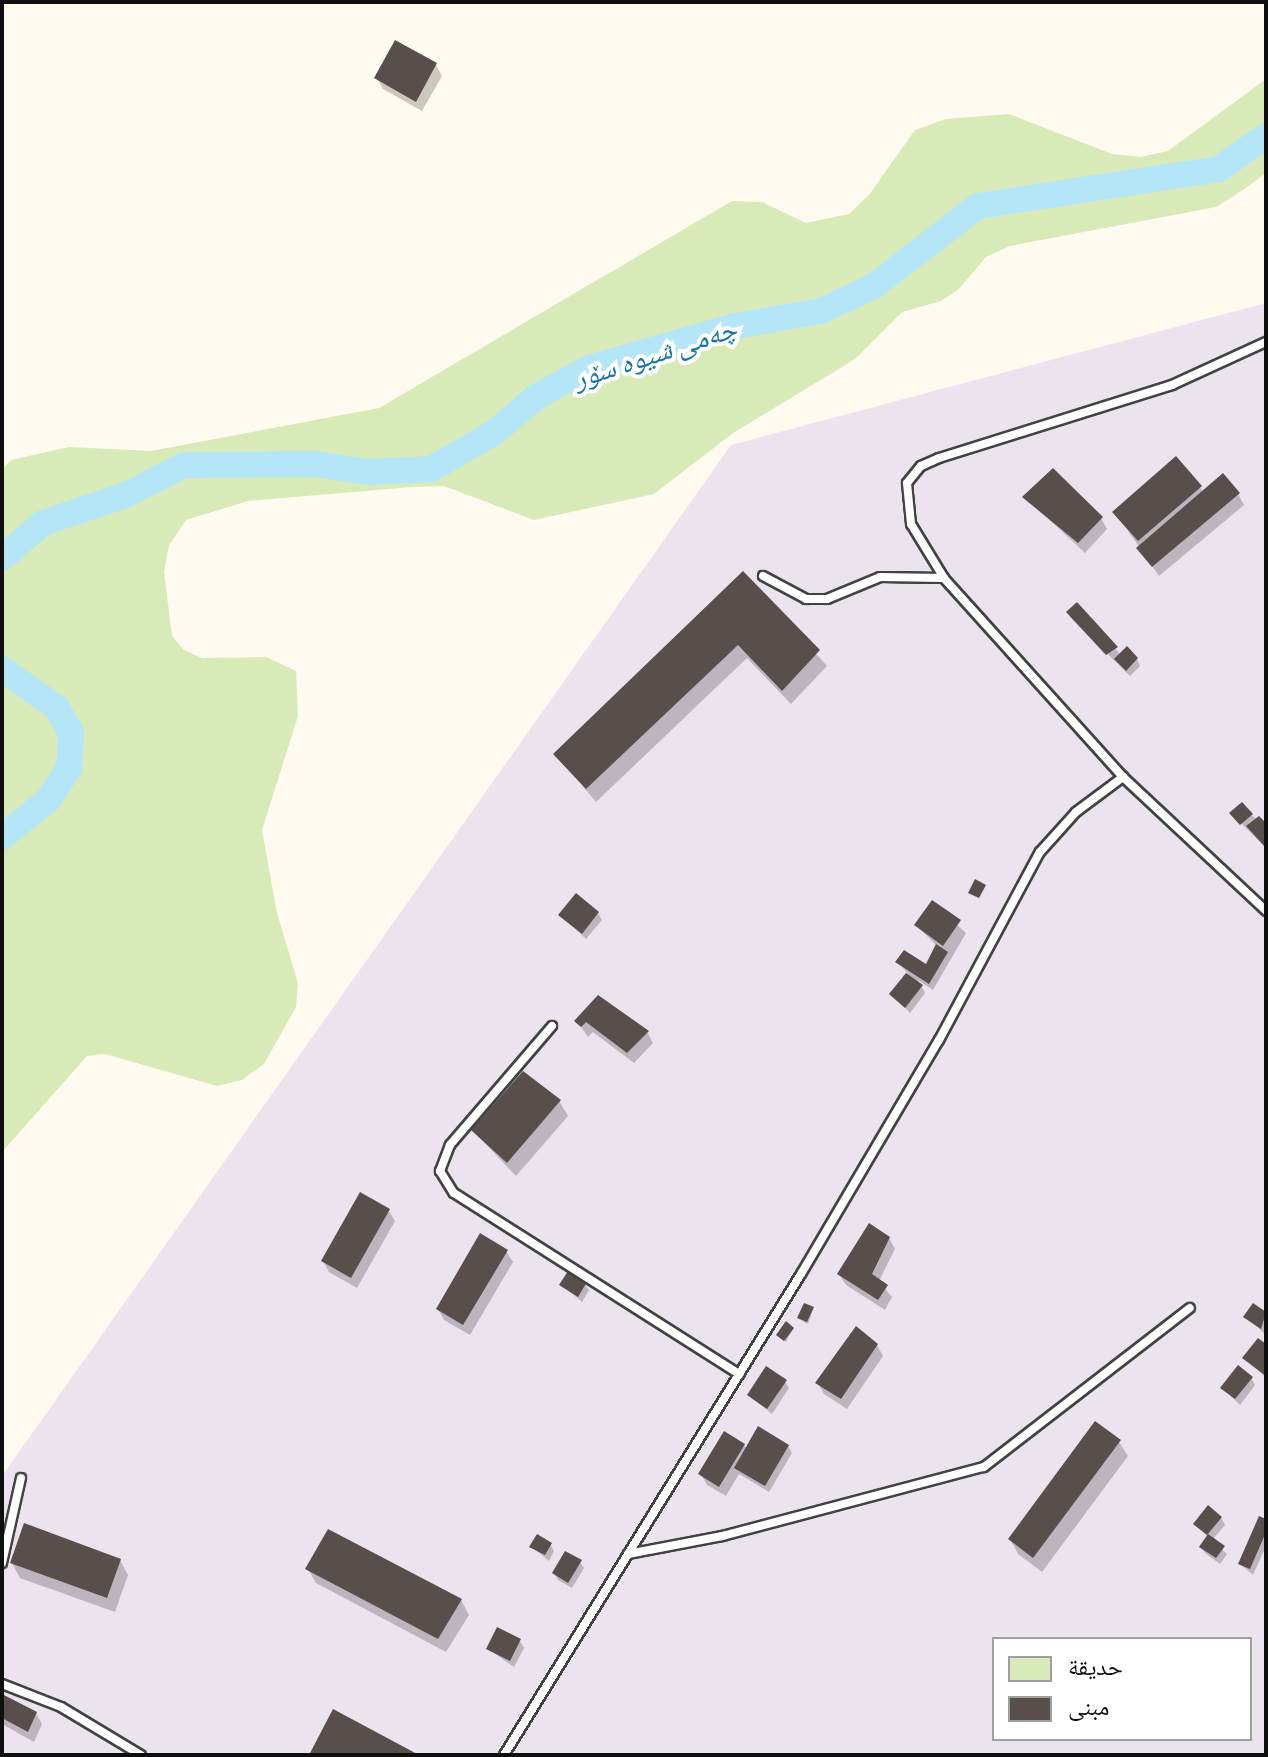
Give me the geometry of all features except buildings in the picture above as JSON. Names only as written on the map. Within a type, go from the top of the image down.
[{"type":"lane","points":[[1266,342],[1172,385],[921,466],[907,483],[911,524],[944,578],[1123,777],[1266,911]]},
{"type":"lane","points":[[763,576],[806,599],[827,599],[880,577],[944,578]]},
{"type":"lane","points":[[504,1755],[739,1374],[939,1040],[1040,852],[1076,812],[1123,777]]},
{"type":"lane","points":[[552,1026],[450,1145],[440,1171],[454,1193],[739,1374]]},
{"type":"lane","points":[[628,1554],[722,1536],[984,1467],[1190,1308]]},
{"type":"lane","points":[[2,1563],[21,1478]]},
{"type":"lane","points":[[2,1684],[61,1707],[141,1755]]},
{"type":"shaded area","points":[[1266,303],[1266,1755],[2,1755],[2,1476],[731,445]]},
{"type":"green space","points":[[1266,79],[1266,173],[1243,190],[1216,207],[1010,246],[986,257],[958,290],[941,301],[902,312],[855,359],[733,433],[654,494],[534,520],[444,486],[412,487],[248,501],[186,520],[169,545],[164,572],[172,636],[184,650],[202,658],[266,657],[296,671],[298,716],[262,830],[277,913],[298,983],[296,1007],[264,1064],[242,1080],[217,1086],[105,1054],[87,1056],[2,1152],[2,470],[11,460],[69,447],[151,451],[379,408],[732,201],[762,202],[806,223],[849,214],[869,195],[915,130],[946,119],[1009,114],[1112,154],[1141,157],[1168,151]]},
{"type":"waterway","name":"چەمی شیوە سۆر","points":[[2,558],[43,523],[126,495],[184,465],[315,464],[367,472],[431,469],[495,432],[536,397],[589,368],[735,326],[821,311],[874,286],[978,206],[1219,169],[1266,136]]},
{"type":"waterway","name":"چەمی شیوە سۆر","points":[[2,669],[57,708],[71,733],[69,768],[48,800],[2,837]]}]
